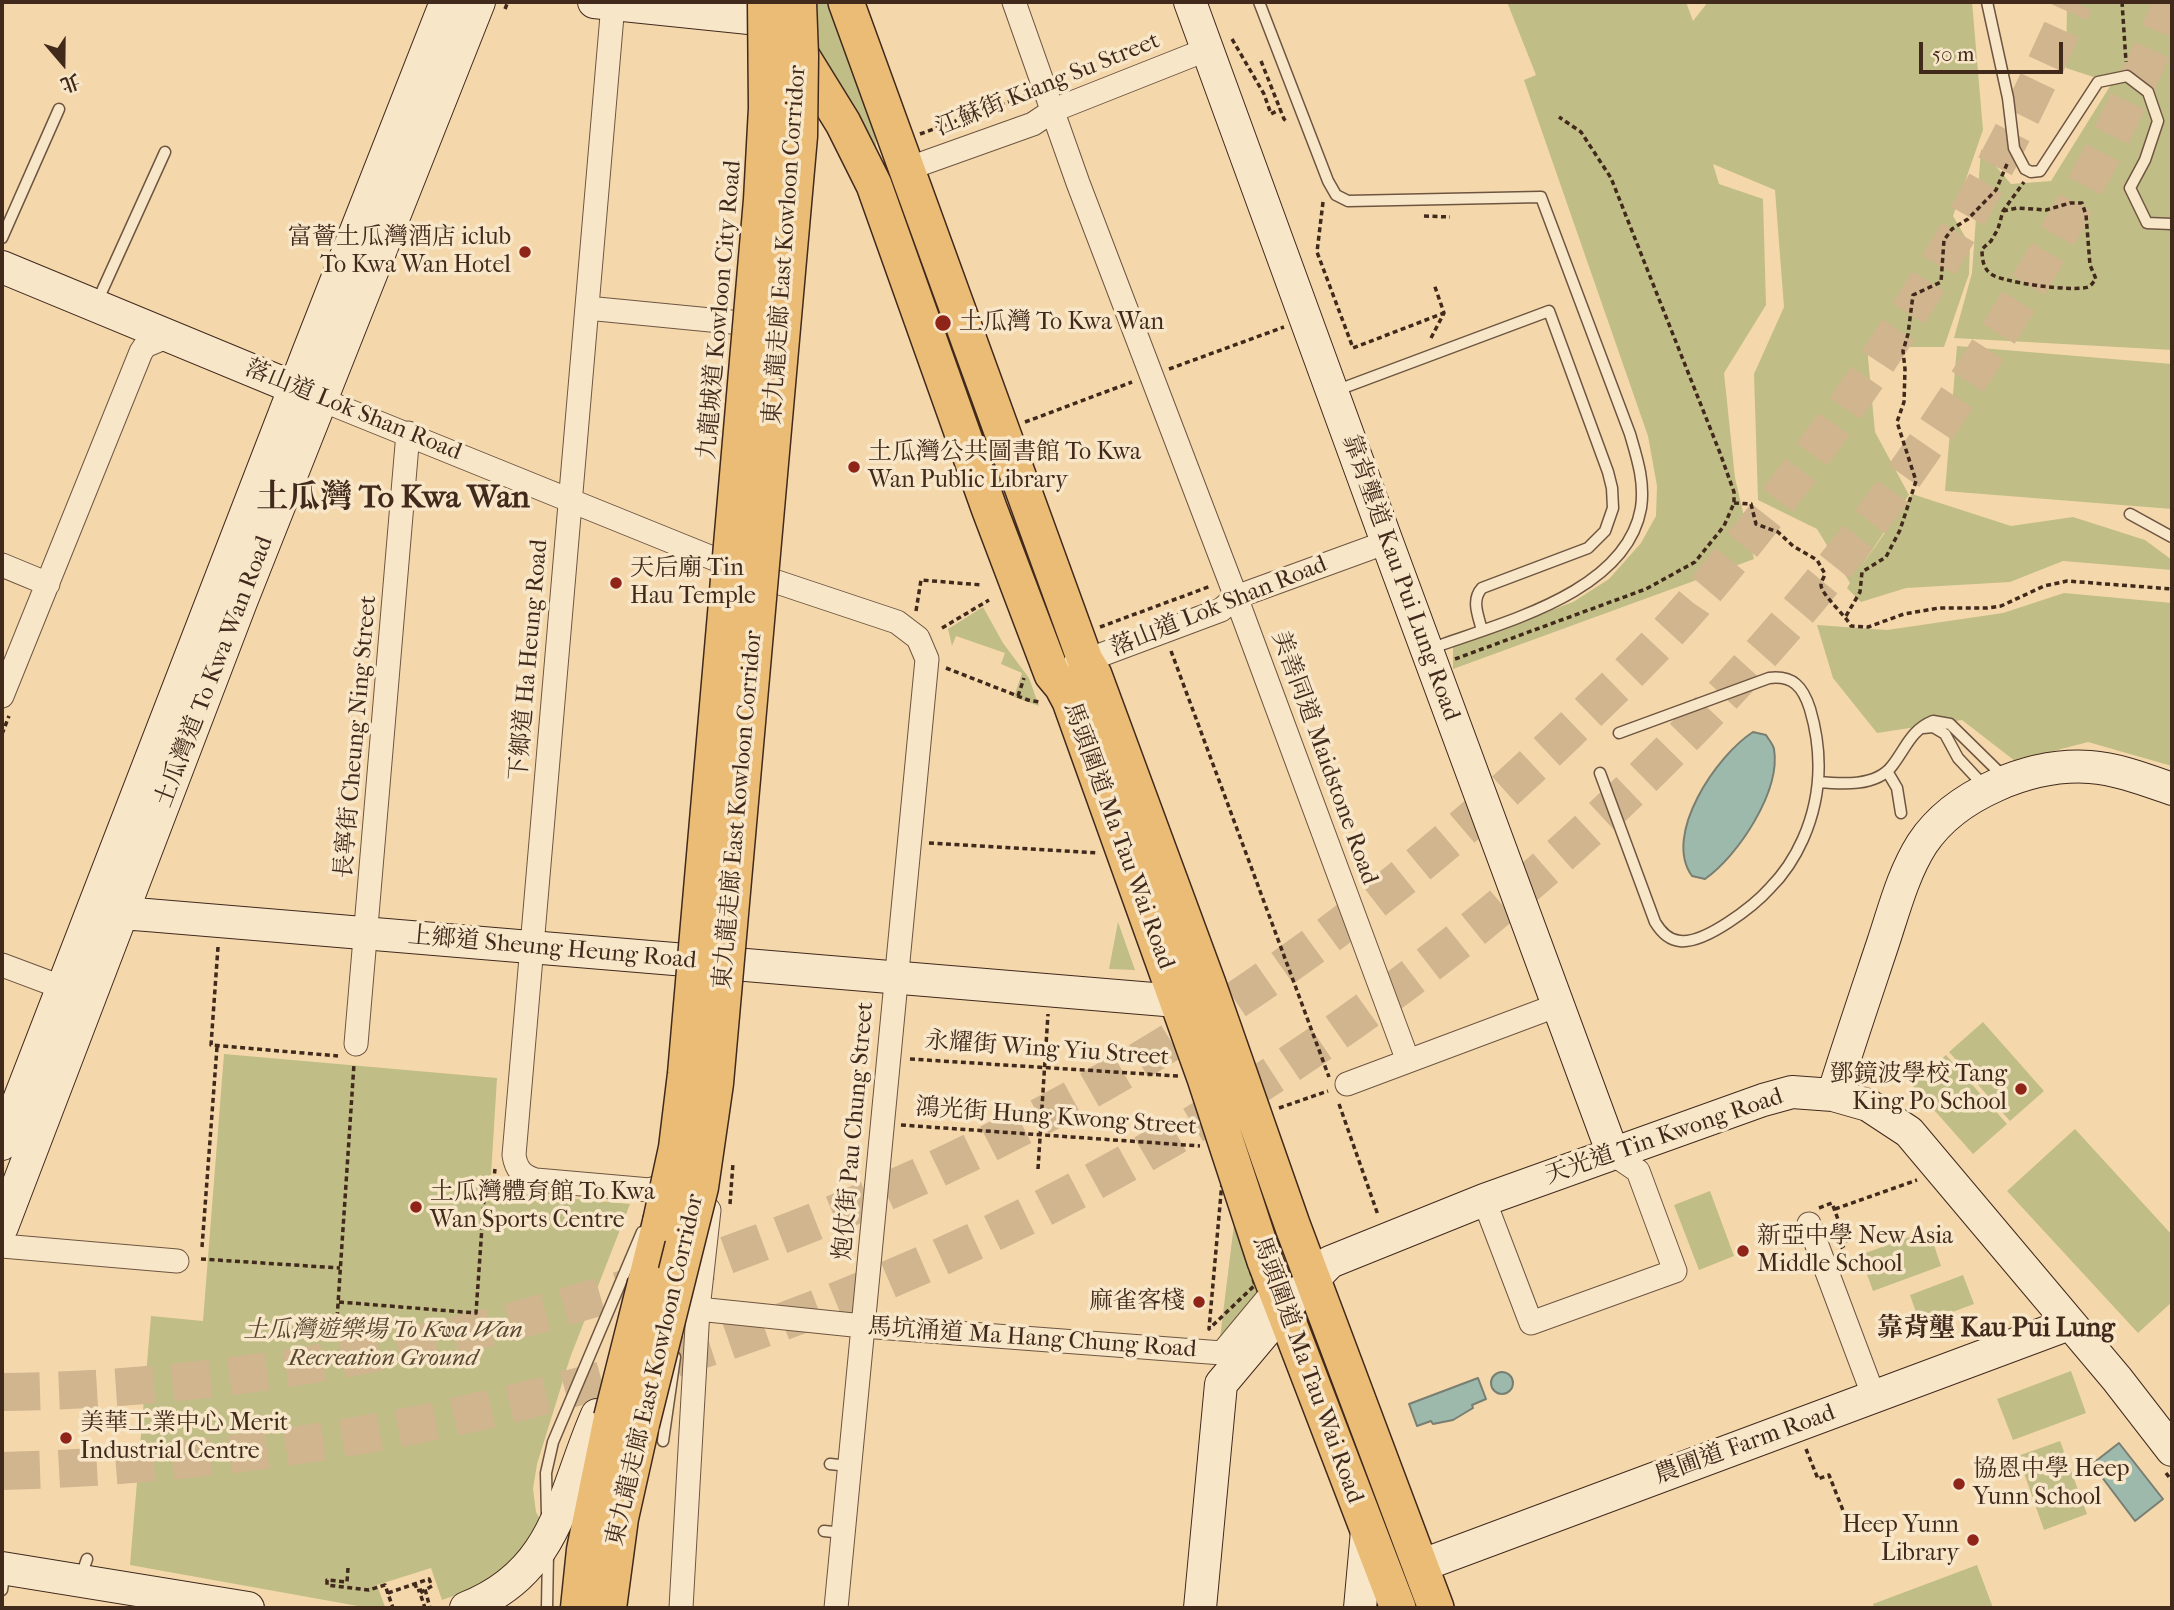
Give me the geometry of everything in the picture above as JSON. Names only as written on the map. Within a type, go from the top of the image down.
[{"type":"highway","name":"東九龍走廊 East Kowloon Corridor","points":[[554,1606],[586,1550],[628,1424],[699,1187],[715,1083],[797,147],[799,56],[781,4]]},
{"type":"highway","name":"東九龍走廊 East Kowloon Corridor","points":[[607,1608],[628,1424]]},
{"type":"highway","points":[[624,1608],[628,1424]]},
{"type":"main road","name":"馬頭圍道 Ma Tau Wai Road","points":[[846,2],[907,153],[1089,645],[1094,675],[1317,1270],[1436,1608]]},
{"type":"main road","name":"馬頭圍道 Ma Tau Wai Road","points":[[781,4],[874,185],[989,508],[1040,681],[1070,701],[1177,1001],[1272,1294],[1398,1608]]},
{"type":"street","name":"土瓜灣道 To Kwa Wan Road","points":[[2,1227],[76,992],[308,393],[446,2]]},
{"type":"street","name":"美善同道 Maidstone Road","points":[[1014,2],[1079,183],[1408,1061]]},
{"type":"street","name":"靠背壟道 Kau Pui Lung Road","points":[[1190,2],[1217,39],[1332,392],[1387,542],[1437,656],[1558,1005],[1613,1154]]},
{"type":"street","points":[[603,3],[764,19],[781,4]]},
{"type":"street","name":"下鄉道 Ha Heung Road","points":[[603,3],[587,308],[514,1154],[517,1168],[522,1174],[536,1180],[650,1190],[663,1185]]},
{"type":"street","name":"土瓜灣道 To Kwa Wan Road","points":[[308,393],[497,5]]},
{"type":"street","name":"江蘇街 Kiang Su Street","points":[[907,153],[1033,124],[1054,110],[1217,39]]},
{"type":"street","name":"九龍城道 Kowloon City Road","points":[[663,1185],[672,1169],[759,160],[761,152],[772,141],[787,139],[799,145],[807,163],[738,964],[706,1237],[691,1303],[681,1608]]},
{"type":"street","name":"落山道 Lok Shan Road","points":[[2,267],[724,562],[897,622],[918,638],[934,662]]},
{"type":"street","points":[[587,308],[792,328]]},
{"type":"street","points":[[2,696],[141,352],[145,346],[169,336]]},
{"type":"street","name":"長寧街 Cheung Ning Street","points":[[351,1053],[367,933],[408,433]]},
{"type":"street","name":"落山道 Lok Shan Road","points":[[1040,681],[1089,645],[1221,610],[1236,597],[1387,542]]},
{"type":"street","points":[[2,565],[48,583]]},
{"type":"street","name":"炮仗街 Pau Chung Street","points":[[836,1608],[834,1532],[839,1465],[863,1326],[895,977],[934,662]]},
{"type":"street","points":[[1833,1095],[1911,865],[1934,828],[1961,806],[1999,786],[2046,770],[2089,767],[2109,769],[2172,789]]},
{"type":"street","name":"上鄉道 Sheung Heung Road","points":[[109,908],[367,933],[1177,1001]]},
{"type":"street","points":[[2,965],[76,992]]},
{"type":"street","name":"土瓜灣道 To Kwa Wan Road","points":[[2,1144],[76,992]]},
{"type":"street","points":[[1336,1089],[1558,1005]]},
{"type":"street","name":"天光道 Tin Kwong Road","points":[[1272,1294],[1317,1270],[1484,1200],[1782,1094],[1792,1092],[1833,1095],[1868,1105],[1909,1132],[2117,1379],[2172,1450]]},
{"type":"street","points":[[1484,1200],[1531,1323],[1675,1271],[1638,1171],[1613,1154]]},
{"type":"street","points":[[1809,1218],[1874,1397]]},
{"type":"street","points":[[2,1246],[177,1261]]},
{"type":"street","name":"馬坑涌道 Ma Hang Chung Road","points":[[691,1303],[1221,1368],[1272,1294]]},
{"type":"street","name":"農圃道 Farm Road","points":[[1420,1566],[2068,1324]]},
{"type":"street","points":[[1200,1608],[1221,1368]]},
{"type":"street","points":[[466,1608],[502,1591],[535,1561],[628,1424]]},
{"type":"street","points":[[1360,1608],[1367,1531]]},
{"type":"street","points":[[3,1575],[84,1570],[157,1601],[247,1608]]},
{"type":"lane","points":[[1259,2],[1328,181],[1336,195],[1348,201],[1541,197],[1630,434],[1641,473],[1641,508],[1631,534],[1616,558],[1590,581],[1560,600],[1482,629],[1437,656]]},
{"type":"lane","points":[[1987,2],[2008,98],[2014,148],[2021,163],[2031,172],[2040,171],[2098,82],[2127,76],[2148,92],[2158,121],[2145,160],[2130,188],[2147,223],[2172,223]]},
{"type":"lane","points":[[2,238],[59,109]]},
{"type":"lane","points":[[96,305],[165,152]]},
{"type":"lane","points":[[1332,392],[1549,311],[1608,472],[1613,508],[1605,531],[1588,548],[1482,588],[1477,593],[1476,607],[1482,629]]},
{"type":"lane","points":[[2130,514],[2172,537]]},
{"type":"lane","points":[[1600,773],[1656,922],[1666,936],[1680,941],[1697,938],[1730,921],[1770,889],[1789,865],[1802,839],[1818,782],[1817,740],[1803,692],[1793,680],[1769,678],[1619,733]]},
{"type":"lane","points":[[1818,782],[1854,783],[1887,771],[1914,732],[1933,721],[1950,724],[1999,786]]},
{"type":"lane","points":[[1914,732],[1926,727],[1939,729],[1949,740],[1958,758],[1999,786]]},
{"type":"lane","points":[[1887,771],[1897,788],[1901,813]]},
{"type":"lane","points":[[554,1606],[546,1473],[553,1442],[644,1227],[656,1214],[672,1205],[710,1204]]},
{"type":"lane","points":[[628,1424],[676,1349]]},
{"type":"path","points":[[2122,2],[2127,76]]},
{"type":"path","points":[[1217,39],[1264,94],[1271,114],[1281,109]]},
{"type":"path","points":[[907,153],[1032,91]]},
{"type":"path","points":[[1437,656],[1646,589],[1695,562],[1724,526],[1734,503],[1734,492],[1720,453],[1611,178],[1581,132],[1559,117]]},
{"type":"path","points":[[1846,616],[1860,592],[1862,572],[1885,557],[1900,530],[1916,481],[1897,422],[1904,402],[1903,351],[1913,295],[1941,282],[1944,240],[1952,229],[1968,219],[1996,190],[2014,148]]},
{"type":"path","points":[[2003,211],[2017,208],[2046,210],[2070,203],[2082,203],[2086,215],[2090,265],[2096,279],[2088,287],[2038,286],[1992,274],[1983,261],[1982,249],[1991,241],[2003,211],[2031,172]]},
{"type":"path","points":[[1324,197],[1317,251],[1353,348],[1444,313]]},
{"type":"path","points":[[1431,338],[1444,313],[1434,284]]},
{"type":"path","points":[[1734,503],[1751,504],[1756,524],[1778,532],[1817,560],[1825,574],[1821,585],[1824,592],[1846,616],[1851,626],[1868,627],[1904,614],[1939,608],[2001,606],[2044,586],[2067,581],[2172,589]]},
{"type":"path","points":[[916,613],[921,580],[982,585]]},
{"type":"path","points":[[1089,645],[1214,584],[1217,580]]},
{"type":"path","points":[[942,628],[989,600]]},
{"type":"path","points":[[1168,644],[1336,1089],[1381,1224]]},
{"type":"path","points":[[934,662],[1036,703],[1040,681]]},
{"type":"path","points":[[1018,696],[1040,681]]},
{"type":"path","points":[[929,843],[1099,853]]},
{"type":"path","points":[[219,934],[211,1045],[351,1053],[339,1302],[335,1334]]},
{"type":"path","points":[[1038,1169],[1049,1001]]},
{"type":"path","points":[[202,1247],[217,1046]]},
{"type":"path","name":"永耀街 Wing Yiu Street","points":[[907,1059],[1184,1076]]},
{"type":"path","points":[[1279,1108],[1336,1089]]},
{"type":"path","name":"鴻光街 Hung Kwong Street","points":[[901,1125],[1209,1146]]},
{"type":"path","points":[[1835,1209],[1922,1178]]},
{"type":"path","points":[[1230,1310],[1209,1329],[1222,1182],[1272,1294]]},
{"type":"path","points":[[339,1302],[476,1313],[484,1198],[493,1186]]},
{"type":"path","points":[[1809,1218],[1832,1203],[1846,1241],[1844,1247],[1837,1250],[1835,1255]]},
{"type":"path","points":[[201,1259],[340,1268]]},
{"type":"path","points":[[1803,1440],[1818,1479],[1829,1475],[1848,1523]]},
{"type":"path","points":[[348,1568],[346,1582],[327,1580],[327,1585],[369,1590],[385,1585],[393,1608]]},
{"type":"path","points":[[388,1593],[429,1579],[432,1587],[420,1593],[427,1608]]},
{"type":"path","points":[[415,1583],[417,1591],[425,1589],[427,1608]]},
{"type":"green space","points":[[815,2],[830,2],[873,120],[879,168],[805,34]]},
{"type":"green space","points":[[1507,2],[1686,2],[1693,21],[1708,2],[1972,2],[1983,130],[1953,216],[1970,245],[1969,274],[1944,347],[1867,347],[1875,432],[1909,495],[1858,571],[1912,494],[2011,526],[2073,517],[2145,540],[2172,560],[2172,570],[2063,561],[2010,582],[1906,588],[1861,602],[1847,588],[1850,583],[1817,529],[1758,500],[1754,374],[1784,307],[1775,190],[1713,164],[1719,184],[1763,199],[1766,305],[1724,373],[1735,478],[1754,559],[1453,669],[1453,647],[1573,602],[1609,579],[1641,543],[1656,516],[1657,486],[1648,436],[1524,80],[1536,75]]},
{"type":"green space","points":[[2067,2],[2172,2],[2172,350],[1954,338],[1972,273],[1981,149],[2011,184],[2051,181],[2112,83],[2066,68]]},
{"type":"green space","points":[[1957,346],[2172,364],[2172,509],[1945,491]]},
{"type":"green space","points":[[2064,593],[2172,603],[2172,766],[2088,742],[2015,761],[1962,720],[1877,733],[1833,678],[1817,625],[1887,630],[2003,613]]},
{"type":"green space","points":[[983,607],[1003,643],[1029,678],[1039,706],[1014,697],[1022,673],[1001,664],[1005,653],[956,636],[952,646],[948,629]]},
{"type":"green space","points":[[1118,922],[1135,970],[1109,969]]},
{"type":"green space","points":[[1983,1022],[2044,1091],[2010,1121],[1949,1052]]},
{"type":"green space","name":"土瓜灣遊樂場 To Kwa Wan Recreation Ground","points":[[224,1054],[497,1078],[490,1191],[630,1204],[570,1358],[537,1464],[533,1489],[536,1512],[540,1519],[528,1545],[497,1575],[470,1590],[442,1600],[431,1568],[377,1585],[385,1607],[369,1608],[130,1565],[151,1316],[203,1321]]},
{"type":"green space","points":[[1946,1055],[2007,1124],[1973,1154],[1912,1085]]},
{"type":"green space","points":[[2075,1129],[2172,1235],[2172,1302],[2138,1333],[2007,1191]]},
{"type":"green space","points":[[1710,1191],[1734,1256],[1699,1270],[1674,1205]]},
{"type":"green space","points":[[1238,1192],[1270,1289],[1219,1346]]},
{"type":"green space","points":[[1929,1230],[1941,1266],[1873,1291],[1860,1255]]},
{"type":"green space","points":[[1963,1275],[1974,1304],[1920,1324],[1910,1295]]},
{"type":"green space","points":[[2071,1371],[2086,1413],[2013,1440],[1997,1399]]},
{"type":"green space","points":[[2060,1441],[2087,1514],[2044,1530],[2018,1456]]},
{"type":"green space","points":[[1977,1565],[1993,1608],[1874,1608],[1873,1604]]},
{"type":"shaded area","points":[[1753,732],[1766,735],[1774,749],[1771,784],[1764,803],[1743,839],[1718,869],[1705,879],[1692,876],[1685,859],[1684,839],[1689,818],[1698,797],[1724,758]]},
{"type":"shaded area","points":[[1502,1372],[1512,1379],[1513,1383],[1506,1393],[1502,1394],[1492,1387],[1491,1383],[1498,1373]]},
{"type":"shaded area","points":[[1478,1378],[1486,1399],[1472,1405],[1473,1408],[1453,1420],[1433,1424],[1431,1421],[1417,1426],[1409,1404]]},
{"type":"shaded area","points":[[2119,1443],[2163,1499],[2135,1521],[2092,1464]]},
{"type":"tunnel","points":[[2,1392],[141,1386],[279,1370],[415,1344],[550,1311],[691,1267],[828,1216],[960,1158],[1088,1091],[1211,1017],[1329,934],[1444,844],[1554,745],[1643,658],[1693,604],[1779,499],[1897,332],[1933,275],[2000,157],[2074,2]]},
{"type":"tunnel","points":[[2,1471],[272,1449],[535,1398],[789,1319],[1032,1213],[1263,1082],[1478,925],[1676,744],[1855,541],[1932,436],[2057,237],[2130,98],[2172,3]]},
{"type":"place","name":"富薈土瓜灣酒店 iclub To Kwa Wan Hotel","points":[[525,252]]},
{"type":"place","name":"土瓜灣 To Kwa Wan","points":[[943,323]]},
{"type":"place","name":"土瓜灣公共圖書館 To Kwa Wan Public Library","points":[[854,467]]},
{"type":"place","name":"天后廟 Tin Hau Temple","points":[[616,583]]},
{"type":"place","name":"鄧鏡波學校 Tang King Po School","points":[[2021,1089]]},
{"type":"place","name":"土瓜灣體育館 To Kwa Wan Sports Centre","points":[[416,1207]]},
{"type":"place","name":"新亞中學 New Asia Middle School","points":[[1743,1251]]},
{"type":"place","name":"麻雀客棧","points":[[1199,1302]]},
{"type":"place","name":"美華工業中心 Merit Industrial Centre","points":[[66,1438]]},
{"type":"place","name":"協恩中學 Heep Yunn School","points":[[1959,1484]]},
{"type":"place","name":"Heep Yunn Library","points":[[1973,1540]]},
{"type":"district","name":"土瓜灣 To Kwa Wan","points":[[393,499]]},
{"type":"district","name":"靠背壟 Kau Pui Lung","points":[[1996,1330]]}]
